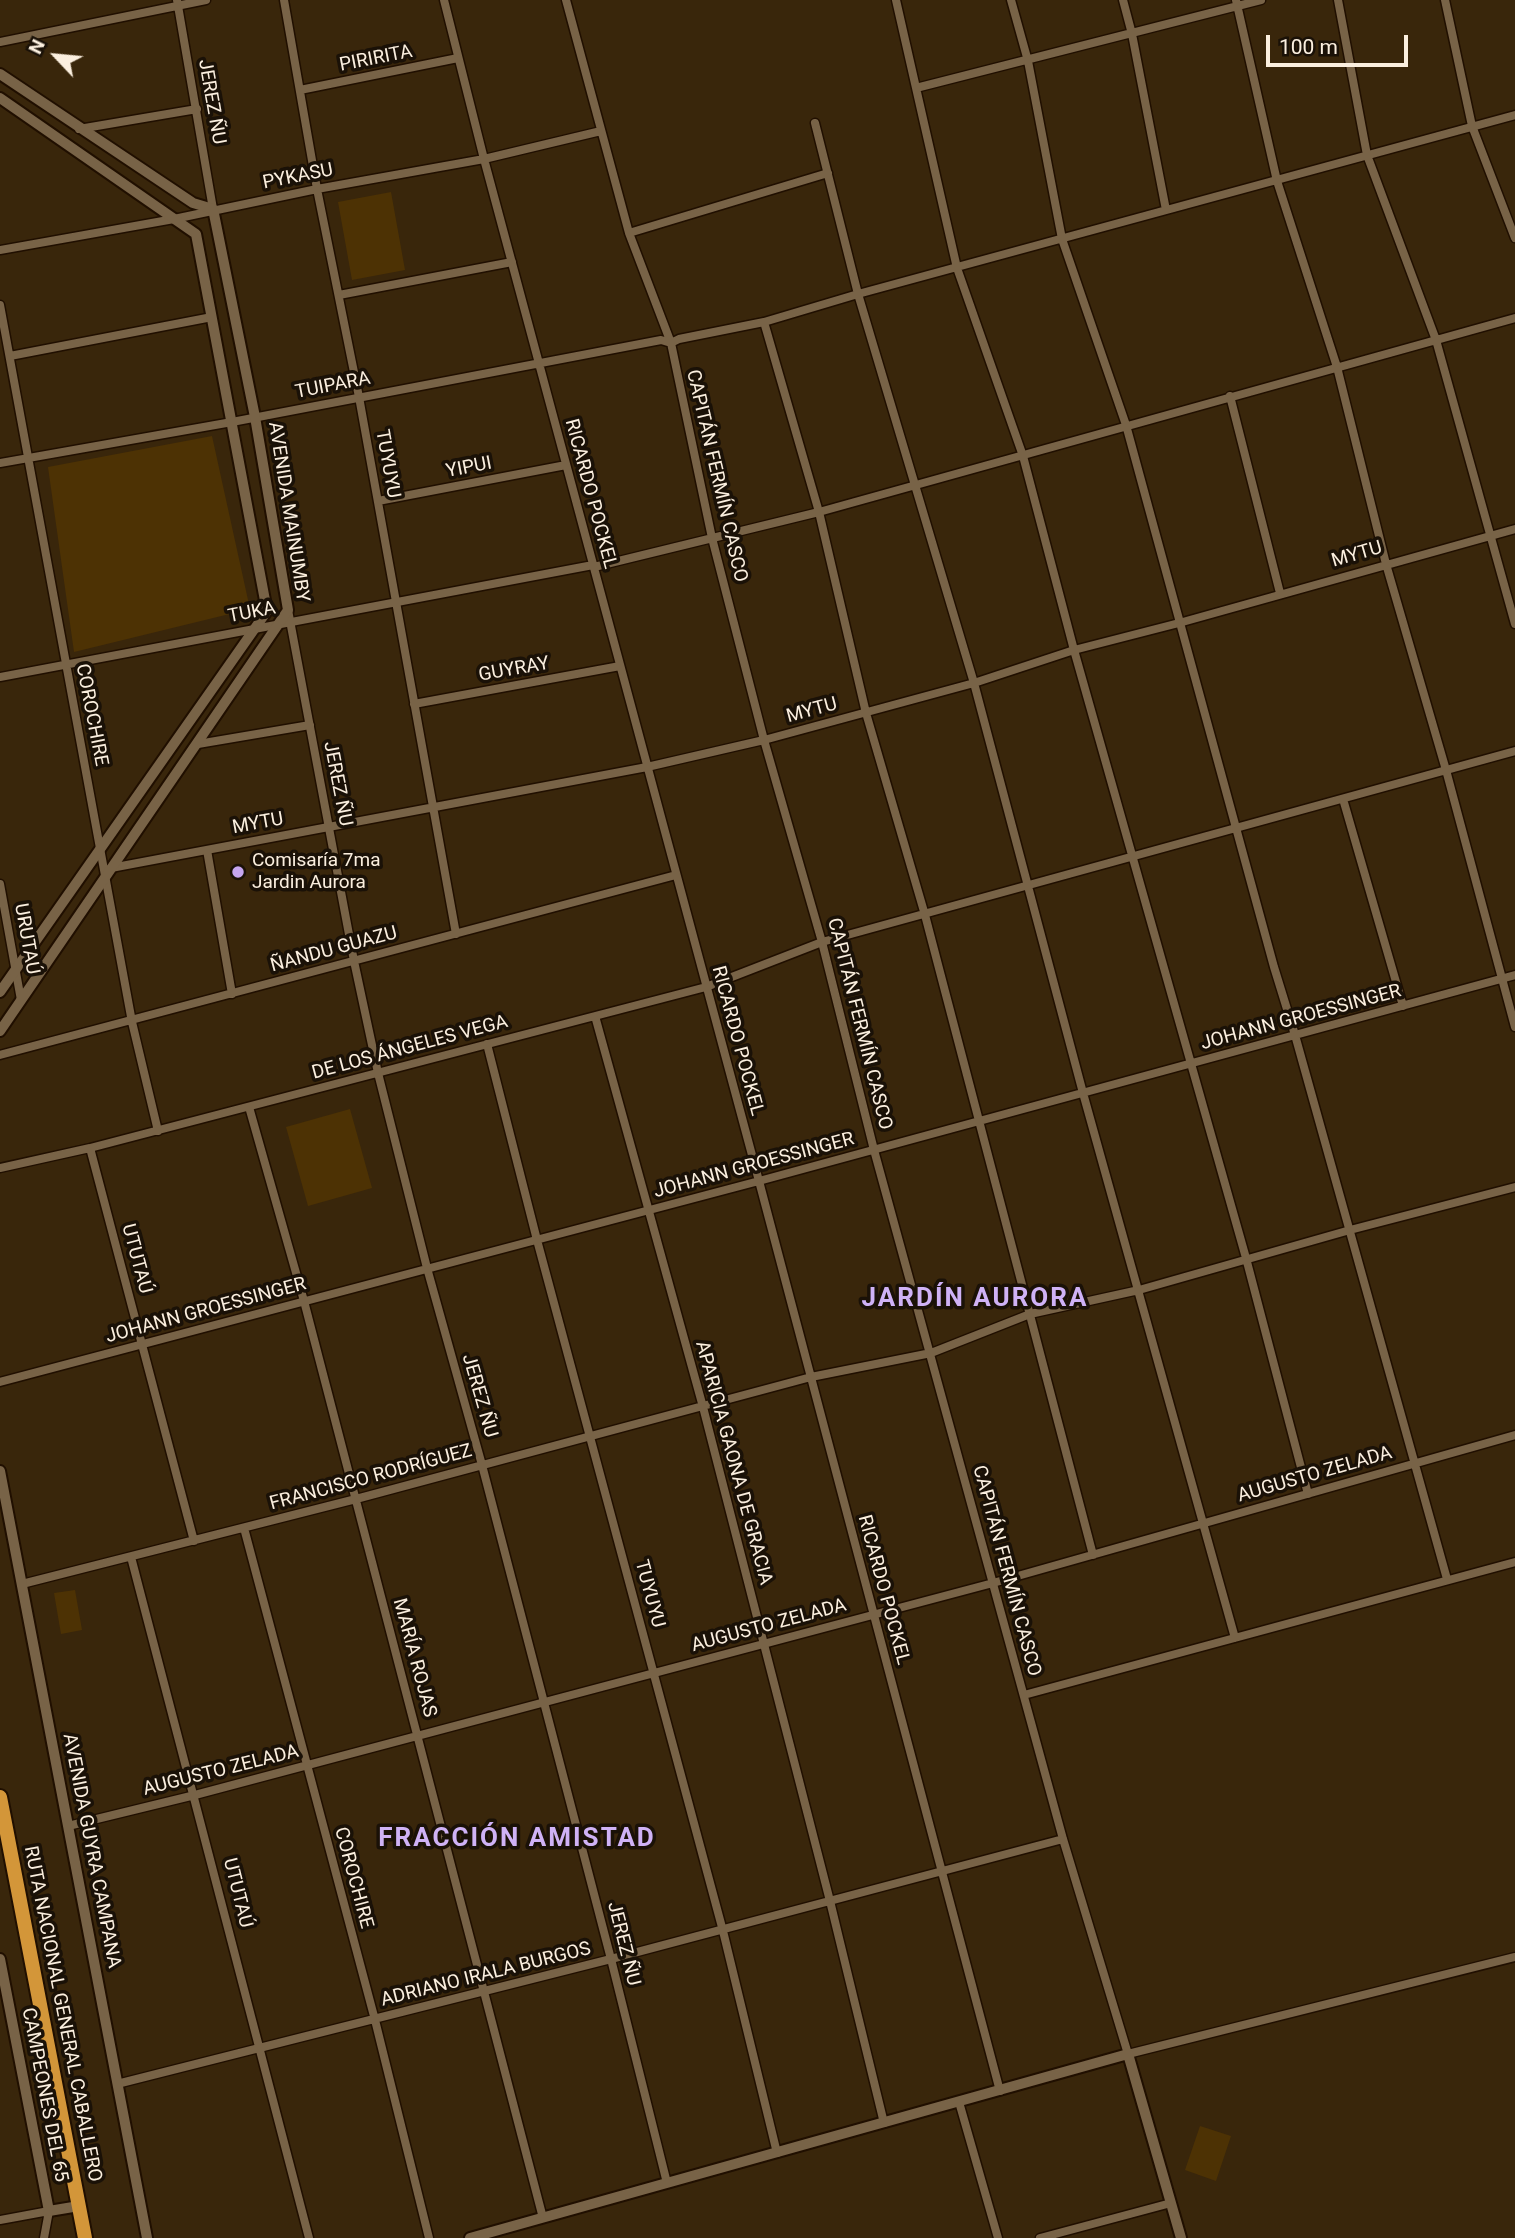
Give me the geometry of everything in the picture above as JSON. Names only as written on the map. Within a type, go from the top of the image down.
[{"type":"highway","name":"RUTA NACIONAL GENERAL CABALLERO","points":[[0,1797],[85,2238]]},
{"type":"street","points":[[0,42],[177,2],[206,0]]},
{"type":"street","name":"TUYUYU","points":[[284,0],[456,934]]},
{"type":"street","name":"RICARDO POCKEL","points":[[444,0],[484,159],[760,1181],[1000,2091]]},
{"type":"street","name":"CAPITÁN FERMÍN CASCO","points":[[566,0],[629,233],[671,343],[712,538],[764,740],[822,942],[874,1150],[1063,1839],[1128,2054]]},
{"type":"street","points":[[896,0],[957,268],[1023,456],[1074,650],[1246,1258],[1308,1494]]},
{"type":"street","points":[[1011,0],[1028,61],[1062,239],[1126,425],[1447,1579]]},
{"type":"street","points":[[1124,0],[1166,211]]},
{"type":"street","points":[[916,88],[1132,34],[1237,3],[1261,0]]},
{"type":"street","points":[[1338,0],[1367,155],[1436,340],[1515,624]]},
{"type":"street","points":[[1446,0],[1472,126],[1515,238]]},
{"type":"street","name":"JEREZ ÑU","points":[[177,2],[214,209]]},
{"type":"street","points":[[1237,3],[1276,181],[1337,367],[1386,564],[1446,770],[1515,1027]]},
{"type":"street","name":"PIRIRITA","points":[[300,90],[458,58]]},
{"type":"street","points":[[0,74],[193,203],[214,209]]},
{"type":"street","name":"AVENIDA MAINUMBY","points":[[0,98],[196,234],[267,611],[0,992]]},
{"type":"street","points":[[79,129],[197,109]]},
{"type":"street","name":"TUIPARA","points":[[0,463],[233,422],[661,340],[671,343],[679,339],[764,322],[1515,115]]},
{"type":"street","points":[[815,123],[858,294],[974,683],[1083,1093],[1235,1638]]},
{"type":"street","name":"PYKASU","points":[[0,250],[484,159],[601,131]]},
{"type":"street","points":[[629,233],[828,173]]},
{"type":"street","name":"AVENIDA MAINUMBY","points":[[0,1031],[108,871],[286,619],[255,417],[214,209]]},
{"type":"street","points":[[339,295],[512,262]]},
{"type":"street","name":"COROCHIRE","points":[[0,305],[65,665],[108,871],[132,1022],[158,1131]]},
{"type":"street","points":[[10,356],[212,317]]},
{"type":"street","name":"TUKA","points":[[0,677],[254,629],[286,619],[395,604],[594,566],[819,512],[1515,318]]},
{"type":"street","points":[[764,322],[819,512],[866,713],[925,915],[1094,1555]]},
{"type":"street","points":[[1230,396],[1280,593]]},
{"type":"street","name":"YIPUI","points":[[377,501],[566,465]]},
{"type":"street","name":"MYTU","points":[[108,871],[648,767],[764,740],[974,683],[1074,650],[1180,623],[1515,528]]},
{"type":"street","name":"JEREZ ÑU","points":[[286,619],[310,725],[378,1073],[427,1268],[544,1701],[667,2183]]},
{"type":"street","name":"GUYRAY","points":[[414,705],[621,667]]},
{"type":"street","points":[[198,744],[310,725]]},
{"type":"street","name":"DE LOS ÁNGELES VEGA","points":[[0,1167],[158,1131],[706,987],[822,942],[1515,751]]},
{"type":"street","points":[[1343,799],[1403,1006]]},
{"type":"street","points":[[207,850],[232,994]]},
{"type":"street","name":"ÑANDU GUAZU","points":[[0,1055],[676,875]]},
{"type":"street","name":"URUTAÚ","points":[[0,884],[21,1000]]},
{"type":"street","name":"JOHANN GROESSINGER","points":[[0,1382],[650,1211],[1515,975]]},
{"type":"street","name":"APARICIA GAONA DE GRACIA","points":[[595,1016],[703,1408],[830,1901],[884,2123]]},
{"type":"street","name":"TUYUYU","points":[[487,1044],[723,1931],[777,2153]]},
{"type":"street","name":"MARÍA ROJAS","points":[[249,1107],[304,1301],[542,2218]]},
{"type":"street","name":"UTUTAÚ","points":[[90,1148],[194,1541]]},
{"type":"street","name":"FRANCISCO RODRÍGUEZ","points":[[22,1584],[703,1408],[811,1377],[931,1353],[1030,1314],[1139,1290],[1246,1258],[1515,1187]]},
{"type":"street","name":"AUGUSTO ZELADA","points":[[68,1826],[307,1766],[993,1583],[1515,1435]]},
{"type":"street","name":"AVENIDA GUYRA CAMPANA","points":[[0,1471],[147,2238]]},
{"type":"street","name":"COROCHIRE","points":[[244,1528],[375,2020],[429,2238]]},
{"type":"street","name":"UTUTAÚ","points":[[131,1557],[309,2238]]},
{"type":"street","points":[[1024,1695],[1515,1562]]},
{"type":"street","name":"ADRIANO IRALA BURGOS","points":[[117,2084],[723,1931],[1063,1839]]},
{"type":"street","points":[[470,2238],[1128,2054],[1515,1957]]},
{"type":"street","name":"CAMPEONES DEL 65","points":[[0,1959],[49,2211],[44,2238]]},
{"type":"street","points":[[1128,2054],[1181,2238]]},
{"type":"street","points":[[959,2102],[998,2238]]},
{"type":"street","points":[[1040,2238],[1171,2203]]},
{"type":"street","points":[[0,2220],[79,2206]]},
{"type":"shaded area","points":[[391,192],[405,270],[352,280],[338,202]]},
{"type":"shaded area","points":[[212,436],[250,609],[74,652],[48,467]]},
{"type":"shaded area","points":[[350,1109],[372,1188],[308,1206],[286,1127]]},
{"type":"shaded area","points":[[75,1590],[82,1630],[61,1634],[54,1593]]},
{"type":"shaded area","points":[[1200,2126],[1231,2136],[1216,2181],[1185,2170]]},
{"type":"place","name":"Comisaría 7ma Jardin Aurora","points":[[238,872]]},
{"type":"district","name":"JARDÍN AURORA","points":[[975,1299]]},
{"type":"district","name":"FRACCIÓN AMISTAD","points":[[517,1839]]}]
